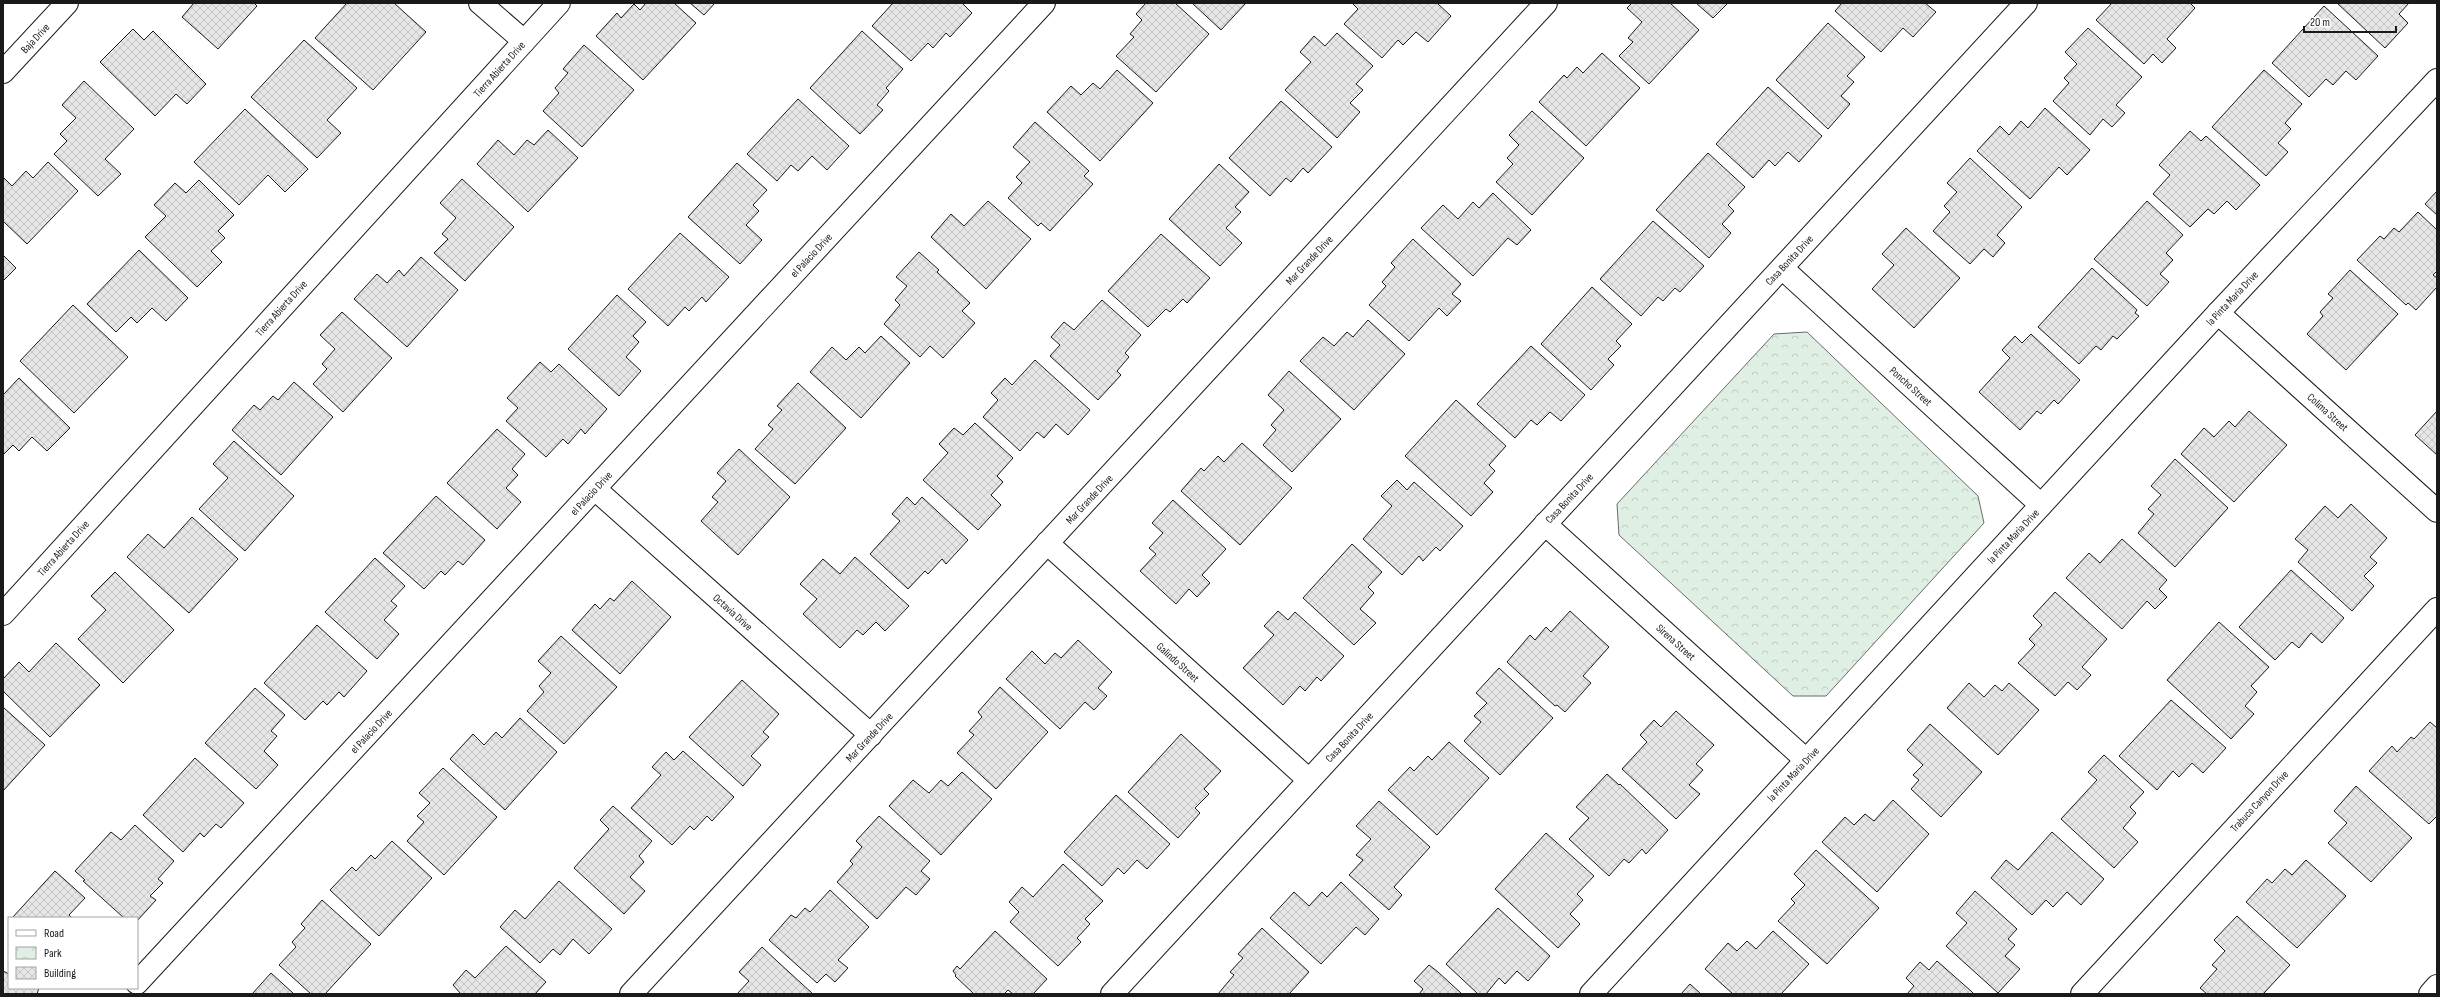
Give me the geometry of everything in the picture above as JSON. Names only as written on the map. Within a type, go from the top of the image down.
[{"type":"street","name":"Baja Drive","points":[[3,72],[67,3]]},
{"type":"street","points":[[480,3],[524,41]]},
{"type":"street","name":"Tierra Abierta Drive","points":[[3,614],[559,3]]},
{"type":"street","name":"el Palacio Drive","points":[[138,982],[1044,3]]},
{"type":"street","name":"Mar Grande Drive","points":[[632,994],[1546,3]]},
{"type":"street","name":"Casa Bonita Drive","points":[[1112,994],[2026,3]]},
{"type":"street","name":"la Pinta Maria Drive","points":[[1591,994],[2218,313],[2437,80]]},
{"type":"street","name":"Poncho Street","points":[[1782,268],[2041,505]]},
{"type":"street","name":"Colima Street","points":[[2218,313],[2437,512]]},
{"type":"street","name":"Octavia Drive","points":[[595,488],[871,735]]},
{"type":"street","name":"Sirena Street","points":[[1545,524],[1806,760]]},
{"type":"street","name":"Galindo Street","points":[[1048,543],[1309,780]]},
{"type":"street","name":"Trabuco Canyon Drive","points":[[2082,994],[2437,609]]},
{"type":"street","points":[[2430,994],[2437,986]]},
{"type":"green space","points":[[1807,332],[1978,496],[1984,523],[1826,696],[1793,696],[1619,535],[1617,504],[1774,334]]},
{"type":"building","points":[[194,3],[254,3],[257,6],[218,49],[182,17]]},
{"type":"building","points":[[347,3],[394,3],[426,32],[373,90],[315,38]]},
{"type":"building","points":[[646,3],[674,3],[696,23],[643,80],[596,36],[617,13],[621,18],[634,4],[640,10]]},
{"type":"building","points":[[690,3],[715,3],[704,15]]},
{"type":"building","points":[[893,3],[962,3],[972,13],[950,37],[946,33],[933,48],[928,43],[911,61],[872,26]]},
{"type":"building","points":[[1146,3],[1175,3],[1209,34],[1156,92],[1116,56],[1134,37],[1130,34],[1142,20],[1136,14]]},
{"type":"building","points":[[1192,3],[1246,3],[1221,30]]},
{"type":"building","points":[[1352,3],[1437,3],[1451,16],[1428,42],[1416,32],[1403,45],[1398,40],[1382,58],[1344,24],[1358,9]]},
{"type":"building","points":[[1632,3],[1670,3],[1699,30],[1649,84],[1619,56],[1633,42],[1628,38],[1642,22],[1627,8]]},
{"type":"building","points":[[1696,3],[1728,3],[1713,18]]},
{"type":"building","points":[[1842,3],[1925,3],[1936,12],[1913,37],[1903,28],[1881,52],[1835,11]]},
{"type":"building","points":[[2112,3],[2190,3],[2195,8],[2167,39],[2176,48],[2162,63],[2153,54],[2144,64],[2096,20]]},
{"type":"building","points":[[2337,3],[2409,3],[2399,14],[2408,23],[2385,48]]},
{"type":"building","points":[[2324,6],[2378,56],[2356,80],[2346,71],[2333,85],[2326,79],[2309,97],[2272,63]]},
{"type":"building","points":[[1828,23],[1865,57],[1847,76],[1854,82],[1841,96],[1850,104],[1828,129],[1776,80]]},
{"type":"building","points":[[2088,28],[2142,77],[2116,105],[2125,113],[2112,127],[2103,119],[2090,135],[2053,101],[2069,83],[2064,78],[2077,64],[2065,52]]},
{"type":"building","points":[[133,29],[144,40],[153,31],[206,84],[187,104],[176,94],[155,116],[100,62]]},
{"type":"building","points":[[862,31],[903,69],[886,88],[889,91],[877,105],[883,110],[860,134],[810,88]]},
{"type":"building","points":[[1337,33],[1373,66],[1356,84],[1363,90],[1350,103],[1360,112],[1337,138],[1285,90],[1311,62],[1300,52],[1314,36],[1325,46]]},
{"type":"building","points":[[304,40],[357,88],[327,120],[341,133],[317,158],[251,97]]},
{"type":"building","points":[[584,45],[634,90],[582,147],[543,111],[559,93],[555,88],[568,73],[563,69]]},
{"type":"building","points":[[1602,53],[1640,88],[1586,146],[1539,102],[1564,75],[1567,78],[1577,67],[1583,73]]},
{"type":"building","points":[[1117,70],[1153,103],[1100,161],[1047,112],[1071,86],[1081,95],[1093,83],[1100,89]]},
{"type":"building","points":[[2264,70],[2302,104],[2285,123],[2291,129],[2278,143],[2288,152],[2266,176],[2212,127]]},
{"type":"building","points":[[84,81],[134,129],[105,159],[121,174],[98,196],[54,154],[67,141],[60,134],[76,118],[62,105]]},
{"type":"building","points":[[1768,87],[1822,136],[1799,162],[1788,152],[1775,166],[1769,160],[1753,178],[1716,144]]},
{"type":"building","points":[[798,99],[849,146],[827,170],[812,156],[798,171],[791,165],[777,181],[747,154]]},
{"type":"building","points":[[1281,101],[1332,147],[1308,173],[1303,168],[1291,182],[1286,178],[1270,196],[1229,158]]},
{"type":"building","points":[[2045,108],[2090,150],[2067,175],[2059,167],[2030,199],[1977,151],[2000,126],[2009,135],[2021,121],[2028,128]]},
{"type":"building","points":[[245,109],[308,169],[285,192],[268,175],[239,205],[194,162]]},
{"type":"building","points":[[1532,111],[1584,158],[1532,215],[1496,182],[1513,164],[1507,158],[1519,145],[1509,135]]},
{"type":"building","points":[[1035,122],[1089,171],[1084,176],[1093,184],[1050,231],[1041,223],[1038,226],[1008,198],[1022,183],[1016,177],[1030,162],[1013,147]]},
{"type":"building","points":[[548,130],[578,158],[528,212],[477,164],[498,140],[514,155],[527,140],[534,145]]},
{"type":"building","points":[[2190,131],[2201,141],[2206,136],[2260,185],[2236,210],[2227,201],[2214,214],[2208,209],[2190,227],[2153,194],[2170,175],[2159,165]]},
{"type":"building","points":[[1708,153],[1745,187],[1728,205],[1734,211],[1722,224],[1731,233],[1709,258],[1656,210]]},
{"type":"building","points":[[1970,158],[2022,207],[1997,235],[2005,243],[1993,257],[1984,249],[1970,264],[1933,231],[1950,212],[1944,206],[1957,192],[1947,183]]},
{"type":"building","points":[[48,162],[78,191],[27,244],[3,221],[3,177],[12,186],[26,171],[33,178]]},
{"type":"building","points":[[737,163],[767,190],[753,205],[759,211],[746,225],[762,240],[740,264],[688,217]]},
{"type":"building","points":[[1219,164],[1249,192],[1235,207],[1241,212],[1226,228],[1242,243],[1220,266],[1169,219]]},
{"type":"building","points":[[462,179],[514,227],[465,281],[434,253],[448,239],[442,234],[456,218],[440,203]]},
{"type":"building","points":[[199,180],[234,215],[218,231],[225,238],[211,251],[222,262],[197,287],[145,237],[166,216],[154,205],[175,183],[186,193]]},
{"type":"building","points":[[2437,191],[2437,215],[2425,204]]},
{"type":"building","points":[[1493,193],[1531,230],[1517,245],[1508,238],[1473,276],[1421,228],[1443,205],[1458,219],[1473,202],[1479,208]]},
{"type":"building","points":[[988,201],[1031,239],[986,289],[931,237],[951,214],[964,226]]},
{"type":"building","points":[[2147,201],[2183,235],[2166,253],[2173,260],[2160,274],[2169,282],[2147,306],[2094,259]]},
{"type":"building","points":[[2418,212],[2437,230],[2437,271],[2433,275],[2437,278],[2437,287],[2416,310],[2408,303],[2406,305],[2357,260],[2380,236],[2384,239],[2394,228],[2399,232]]},
{"type":"building","points":[[1653,221],[1704,266],[1680,292],[1675,288],[1663,301],[1658,297],[1641,316],[1600,279]]},
{"type":"building","points":[[1906,228],[1960,278],[1914,328],[1872,289],[1894,265],[1882,254]]},
{"type":"building","points":[[680,233],[729,277],[706,302],[702,297],[689,311],[685,307],[668,326],[628,289]]},
{"type":"building","points":[[1161,234],[1210,278],[1187,303],[1183,299],[1170,312],[1166,309],[1148,327],[1108,291]]},
{"type":"building","points":[[1413,239],[1461,284],[1452,294],[1461,301],[1447,316],[1439,308],[1409,341],[1369,305],[1386,286],[1382,282],[1395,267],[1391,263]]},
{"type":"building","points":[[139,250],[188,298],[166,321],[152,308],[137,323],[131,317],[116,332],[87,304]]},
{"type":"building","points":[[919,252],[939,270],[937,272],[970,303],[962,311],[975,323],[943,358],[930,346],[920,357],[884,324],[900,305],[895,300],[907,286],[896,277]]},
{"type":"building","points":[[3,255],[16,268],[3,281]]},
{"type":"building","points":[[421,257],[458,290],[407,347],[354,299],[377,274],[387,283],[399,270],[404,276]]},
{"type":"building","points":[[2092,268],[2137,310],[2135,313],[2139,316],[2117,339],[2113,336],[2101,350],[2096,346],[2079,364],[2038,327]]},
{"type":"building","points":[[2350,270],[2398,314],[2346,370],[2307,334],[2323,316],[2320,312],[2333,298],[2328,294]]},
{"type":"building","points":[[1592,287],[1632,324],[1616,341],[1621,346],[1608,359],[1614,365],[1591,390],[1541,344]]},
{"type":"building","points":[[617,295],[646,322],[633,336],[639,342],[626,357],[641,371],[619,396],[568,349]]},
{"type":"building","points":[[1102,300],[1141,335],[1125,353],[1129,357],[1117,371],[1121,375],[1098,400],[1050,356],[1060,345],[1051,337],[1064,322],[1074,330]]},
{"type":"building","points":[[73,305],[128,357],[74,413],[20,361]]},
{"type":"building","points":[[342,312],[392,358],[343,412],[313,384],[327,369],[322,364],[335,349],[320,335]]},
{"type":"building","points":[[1368,320],[1405,354],[1354,410],[1300,361],[1323,337],[1334,346],[1347,332],[1353,337]]},
{"type":"building","points":[[2031,334],[2080,380],[2058,404],[2054,400],[2041,414],[2037,411],[2020,430],[1979,392],[2010,358],[2002,350],[2015,336],[2022,343]]},
{"type":"building","points":[[881,336],[910,363],[861,418],[810,372],[832,347],[846,360],[859,347],[865,353]]},
{"type":"building","points":[[1531,346],[1585,395],[1561,421],[1550,412],[1537,425],[1531,420],[1515,438],[1477,404]]},
{"type":"building","points":[[1035,360],[1090,410],[1068,435],[1056,424],[1044,438],[1037,432],[1020,451],[983,417],[998,400],[991,393],[1005,378],[1012,385]]},
{"type":"building","points":[[540,362],[551,372],[559,364],[607,409],[585,434],[581,429],[568,444],[563,439],[546,457],[506,421],[518,408],[507,398]]},
{"type":"building","points":[[1289,371],[1341,419],[1292,472],[1263,445],[1276,430],[1271,425],[1284,410],[1268,395]]},
{"type":"building","points":[[19,378],[70,428],[47,451],[32,437],[19,451],[13,445],[3,455],[3,395]]},
{"type":"building","points":[[294,382],[333,417],[281,475],[232,430],[254,405],[260,410],[273,396],[278,400]]},
{"type":"building","points":[[798,383],[846,428],[795,484],[755,449],[773,429],[768,425],[782,410],[777,406]]},
{"type":"building","points":[[1456,400],[1506,446],[1489,465],[1495,471],[1484,483],[1493,492],[1471,516],[1405,456]]},
{"type":"building","points":[[2249,411],[2287,445],[2234,502],[2181,454],[2204,428],[2214,437],[2229,421],[2235,427]]},
{"type":"building","points":[[2437,411],[2437,455],[2415,435]]},
{"type":"building","points":[[975,423],[1013,458],[997,476],[1003,482],[991,495],[1001,505],[978,530],[923,480],[948,453],[939,444],[954,428],[963,435]]},
{"type":"building","points":[[497,429],[525,454],[512,469],[518,475],[506,488],[521,502],[497,529],[447,483]]},
{"type":"building","points":[[234,441],[294,496],[245,551],[199,509],[228,478],[213,464]]},
{"type":"building","points":[[1242,443],[1292,488],[1240,545],[1181,491],[1201,468],[1204,471],[1218,456],[1224,462]]},
{"type":"building","points":[[739,449],[790,497],[738,555],[701,521],[718,502],[712,497],[726,481],[717,473]]},
{"type":"building","points":[[2175,459],[2228,508],[2175,567],[2138,533],[2154,514],[2148,509],[2161,495],[2151,486]]},
{"type":"building","points":[[1397,480],[1407,490],[1414,482],[1463,526],[1440,551],[1436,547],[1423,561],[1419,556],[1402,575],[1363,539],[1392,506],[1381,496]]},
{"type":"building","points":[[436,496],[485,540],[463,565],[458,561],[445,575],[441,571],[424,589],[383,553]]},
{"type":"building","points":[[907,497],[915,505],[922,497],[968,540],[946,564],[942,559],[928,574],[925,571],[908,589],[870,554],[900,521],[892,514]]},
{"type":"building","points":[[1173,500],[1226,549],[1202,575],[1210,583],[1197,597],[1189,589],[1176,604],[1140,571],[1156,554],[1149,548],[1163,533],[1152,523]]},
{"type":"building","points":[[2351,504],[2387,538],[2370,557],[2377,563],[2364,576],[2374,586],[2352,611],[2298,562],[2308,550],[2295,539],[2325,506],[2338,518]]},
{"type":"building","points":[[192,517],[238,559],[189,613],[127,557],[148,534],[164,548]]},
{"type":"building","points":[[2122,539],[2167,580],[2159,589],[2167,597],[2155,609],[2147,601],[2122,629],[2066,578],[2089,553],[2100,563]]},
{"type":"building","points":[[1352,544],[1382,572],[1368,587],[1374,593],[1360,609],[1376,623],[1354,645],[1303,598]]},
{"type":"building","points":[[855,557],[909,606],[885,631],[876,622],[863,635],[857,630],[840,648],[803,614],[817,599],[800,584],[823,559],[840,574]]},
{"type":"building","points":[[375,558],[405,586],[391,601],[397,606],[384,620],[399,634],[377,659],[325,612]]},
{"type":"building","points":[[2291,570],[2344,618],[2322,643],[2311,633],[2299,648],[2292,642],[2275,660],[2239,627]]},
{"type":"building","points":[[115,572],[174,630],[123,683],[78,639],[106,610],[91,596]]},
{"type":"building","points":[[632,581],[671,617],[620,674],[572,630],[595,604],[600,609],[610,598],[614,601]]},
{"type":"building","points":[[2055,592],[2107,639],[2082,667],[2091,675],[2077,690],[2068,682],[2055,696],[2018,663],[2035,645],[2029,639],[2042,625],[2033,616]]},
{"type":"building","points":[[1278,611],[1288,620],[1295,612],[1344,656],[1321,681],[1317,677],[1305,691],[1300,686],[1283,705],[1243,668],[1274,635],[1264,626]]},
{"type":"building","points":[[1570,611],[1609,647],[1583,676],[1591,683],[1565,712],[1557,705],[1555,706],[1507,662],[1530,635],[1535,640],[1546,627],[1551,632]]},
{"type":"building","points":[[2219,622],[2269,667],[2251,686],[2257,692],[2245,706],[2254,714],[2231,739],[2167,680]]},
{"type":"building","points":[[317,625],[367,671],[344,697],[339,692],[327,705],[323,701],[305,720],[264,683]]},
{"type":"building","points":[[561,636],[617,687],[564,744],[527,711],[544,692],[539,686],[551,673],[538,661]]},
{"type":"building","points":[[1078,640],[1112,672],[1098,688],[1107,696],[1094,710],[1085,702],[1060,729],[1006,679],[1032,651],[1045,664],[1055,653],[1061,658]]},
{"type":"building","points":[[56,643],[100,685],[50,737],[3,691],[3,679],[19,662],[29,672]]},
{"type":"building","points":[[1499,668],[1553,718],[1500,775],[1464,741],[1481,722],[1474,716],[1487,703],[1476,693]]},
{"type":"building","points":[[742,680],[779,714],[763,732],[769,737],[751,756],[761,765],[743,786],[689,737]]},
{"type":"building","points":[[1969,683],[1984,697],[1995,685],[2002,691],[2009,683],[2039,710],[1998,755],[1947,708]]},
{"type":"building","points":[[1000,687],[1048,732],[996,789],[957,753],[974,735],[969,731],[982,717],[978,712]]},
{"type":"building","points":[[255,688],[285,715],[271,731],[277,736],[264,751],[278,765],[256,789],[205,743]]},
{"type":"building","points":[[2171,700],[2226,748],[2203,773],[2192,763],[2179,777],[2173,771],[2157,790],[2119,756]]},
{"type":"building","points":[[3,707],[45,745],[3,791]]},
{"type":"building","points":[[1676,711],[1714,745],[1696,764],[1703,770],[1689,785],[1700,794],[1676,819],[1622,769],[1647,742],[1640,735],[1654,720],[1661,727]]},
{"type":"building","points":[[520,718],[557,752],[505,810],[450,759],[473,734],[484,745],[496,732],[502,738]]},
{"type":"building","points":[[2430,722],[2437,728],[2437,816],[2429,824],[2369,771],[2392,746],[2397,752],[2411,737],[2414,739]]},
{"type":"building","points":[[1930,724],[1982,772],[1941,817],[1911,789],[1919,780],[1913,775],[1923,765],[1907,750]]},
{"type":"building","points":[[1181,734],[1221,771],[1204,789],[1209,794],[1195,808],[1200,813],[1178,838],[1128,792]]},
{"type":"building","points":[[1449,742],[1489,778],[1437,835],[1388,790],[1410,767],[1414,771],[1428,756],[1432,760]]},
{"type":"building","points":[[683,751],[734,797],[712,821],[707,816],[694,830],[690,826],[672,845],[631,808],[661,775],[652,767],[666,752],[674,760]]},
{"type":"building","points":[[2104,755],[2144,792],[2130,807],[2136,813],[2123,828],[2138,842],[2114,868],[2061,819],[2097,780],[2088,772]]},
{"type":"building","points":[[195,758],[244,803],[221,828],[216,824],[204,837],[200,833],[183,852],[143,815]]},
{"type":"building","points":[[443,768],[497,817],[444,875],[407,841],[424,822],[417,816],[430,803],[419,793]]},
{"type":"building","points":[[962,772],[992,799],[941,855],[889,806],[913,780],[929,793],[941,780],[948,786]]},
{"type":"building","points":[[1607,774],[1619,785],[1620,784],[1668,830],[1646,854],[1642,849],[1629,863],[1624,859],[1609,876],[1569,839],[1589,818],[1576,807]]},
{"type":"building","points":[[2356,786],[2412,838],[2371,882],[2328,843],[2347,823],[2334,811]]},
{"type":"building","points":[[1116,795],[1170,844],[1147,869],[1137,860],[1124,874],[1118,868],[1102,886],[1064,852]]},
{"type":"building","points":[[1893,800],[1929,834],[1877,892],[1822,842],[1845,817],[1854,825],[1865,814],[1874,821]]},
{"type":"building","points":[[1379,801],[1430,847],[1394,887],[1402,895],[1389,910],[1349,875],[1363,860],[1356,855],[1371,839],[1356,826]]},
{"type":"building","points":[[613,806],[652,841],[639,856],[644,862],[630,877],[645,891],[624,914],[574,868],[609,829],[600,820]]},
{"type":"building","points":[[879,816],[930,861],[921,871],[930,879],[916,895],[906,887],[877,919],[837,882],[853,864],[850,861],[862,847],[856,841]]},
{"type":"building","points":[[135,825],[174,861],[158,879],[163,883],[150,896],[156,900],[138,920],[138,917],[123,917],[83,881],[85,880],[75,871],[111,832],[121,840]]},
{"type":"building","points":[[2052,832],[2104,879],[2081,905],[2067,892],[2053,907],[2046,900],[2032,915],[1991,878],[2006,860],[2018,870]]},
{"type":"building","points":[[1546,833],[1594,876],[1577,894],[1583,900],[1570,914],[1580,924],[1558,948],[1495,889]]},
{"type":"building","points":[[392,841],[432,878],[379,936],[330,890],[352,867],[356,871],[371,855],[375,859]]},
{"type":"building","points":[[1816,850],[1879,908],[1827,964],[1778,921],[1795,903],[1791,899],[1805,885],[1794,874]]},
{"type":"building","points":[[2306,860],[2346,896],[2297,948],[2246,902],[2267,879],[2272,883],[2285,869],[2292,875]]},
{"type":"building","points":[[1063,864],[1103,901],[1085,919],[1090,924],[1077,938],[1081,942],[1058,966],[1010,922],[1019,912],[1009,902],[1022,887],[1033,897]]},
{"type":"building","points":[[55,871],[85,898],[69,915],[71,917],[13,917]]},
{"type":"building","points":[[559,881],[612,929],[589,954],[573,939],[560,955],[553,949],[540,963],[500,927],[515,910],[525,919]]},
{"type":"building","points":[[1341,882],[1379,919],[1365,935],[1356,927],[1321,964],[1270,918],[1294,892],[1309,906],[1322,892],[1327,897]]},
{"type":"building","points":[[830,890],[869,927],[838,960],[848,968],[835,982],[826,974],[817,983],[769,940],[791,915],[796,918],[805,908],[810,912]]},
{"type":"building","points":[[1975,891],[2017,929],[2008,939],[2015,945],[2005,956],[2020,969],[1998,993],[1946,946],[1967,923],[1956,913]]},
{"type":"building","points":[[322,900],[371,944],[325,994],[311,994],[279,965],[296,947],[292,942],[305,928],[301,924]]},
{"type":"building","points":[[1498,908],[1550,956],[1528,981],[1517,971],[1505,984],[1499,978],[1486,994],[1478,994],[1446,964]]},
{"type":"building","points":[[2237,916],[2290,965],[2264,993],[2265,994],[2207,994],[2200,988],[2217,969],[2212,965],[2225,951],[2214,940]]},
{"type":"building","points":[[1262,928],[1309,972],[1289,994],[1218,994],[1234,975],[1230,972],[1243,958],[1238,954]]},
{"type":"building","points":[[995,931],[1047,979],[1033,994],[1013,994],[1008,990],[1004,994],[974,994],[955,976],[956,975],[953,971],[957,966],[960,969]]},
{"type":"building","points":[[1773,931],[1809,964],[1781,994],[1733,994],[1705,969],[1728,943],[1737,951],[1747,941],[1756,949]]},
{"type":"building","points":[[506,946],[546,982],[535,994],[461,994],[453,985],[466,970],[475,978]]},
{"type":"building","points":[[762,947],[813,994],[737,994],[749,981],[739,972]]},
{"type":"building","points":[[1937,961],[1974,994],[1907,994],[1914,986],[1906,978],[1920,962],[1929,970]]},
{"type":"building","points":[[1429,965],[1462,994],[1419,994],[1423,989],[1414,981]]},
{"type":"building","points":[[3,971],[8,974],[8,989],[39,989],[37,994],[3,994]]},
{"type":"building","points":[[271,973],[294,994],[252,994]]},
{"type":"building","points":[[1690,984],[1701,994],[1681,994]]}]
